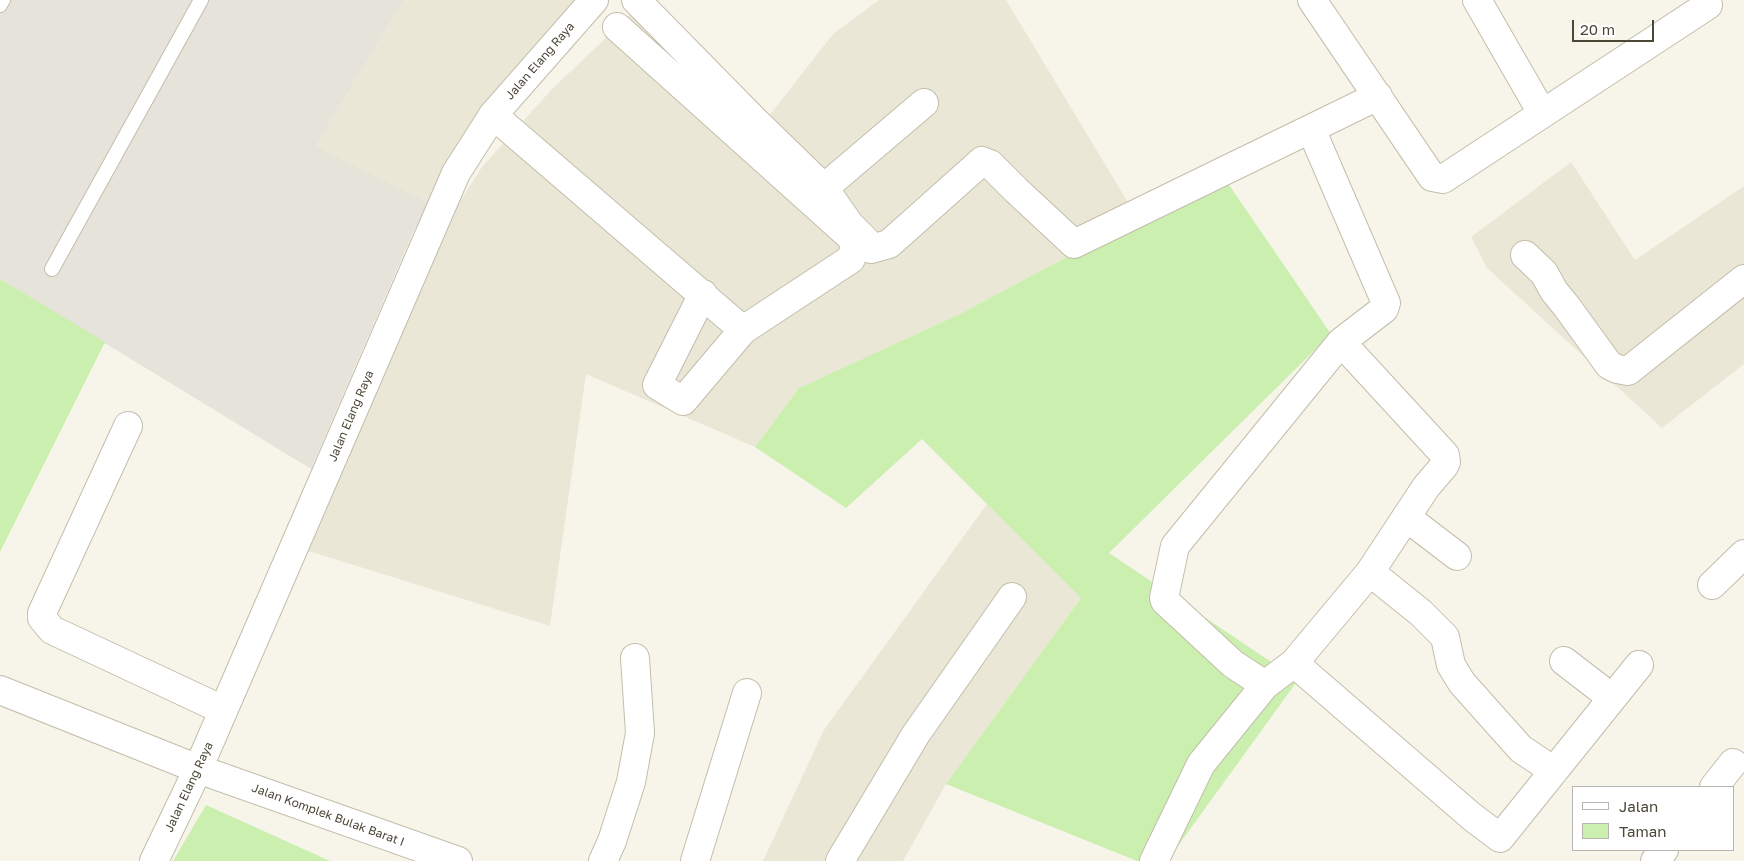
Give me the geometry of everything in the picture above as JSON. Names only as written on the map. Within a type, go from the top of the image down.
[{"type":"street","name":"Jalan Elang Raya","points":[[154,861],[198,769],[456,174],[493,115],[594,0]]},
{"type":"street","points":[[636,0],[824,188],[850,225],[866,241],[871,249],[889,244],[982,161],[990,164],[1074,244],[1378,96]]},
{"type":"street","points":[[1312,0],[1432,177],[1443,179],[1710,2]]},
{"type":"street","points":[[1477,0],[1542,113]]},
{"type":"street","points":[[617,28],[851,237],[855,247],[850,259],[743,330],[683,401],[658,385],[703,294]]},
{"type":"street","points":[[824,188],[924,103]]},
{"type":"street","points":[[493,115],[743,330]]},
{"type":"street","points":[[1264,684],[1233,664],[1165,601],[1164,594],[1175,546],[1341,342],[1384,308],[1386,303],[1311,129]]},
{"type":"street","points":[[1525,255],[1544,273],[1554,292],[1568,307],[1609,365],[1628,371],[1744,279]]},
{"type":"street","points":[[1154,861],[1201,764],[1264,684],[1294,662],[1370,572],[1426,487],[1441,471],[1446,458],[1341,342]]},
{"type":"street","points":[[128,426],[42,613],[42,618],[52,630],[223,710]]},
{"type":"street","points":[[1406,517],[1457,556]]},
{"type":"street","points":[[1712,585],[1744,554]]},
{"type":"street","points":[[1370,572],[1421,613],[1445,637],[1451,665],[1462,683],[1521,749],[1554,771]]},
{"type":"street","points":[[840,861],[916,734],[1012,597]]},
{"type":"street","points":[[603,861],[612,841],[631,782],[640,733],[635,658]]},
{"type":"street","points":[[1564,661],[1612,698]]},
{"type":"street","points":[[1294,662],[1471,816],[1500,838],[1639,665]]},
{"type":"street","name":"Jalan Komplek Bulak Barat I","points":[[0,690],[198,769],[458,861]]},
{"type":"street","points":[[695,861],[747,693]]},
{"type":"street","points":[[1715,786],[1733,763]]},
{"type":"street","points":[[1655,861],[1663,851]]},
{"type":"lane","points":[[0,5],[3,0]]},
{"type":"lane","points":[[52,269],[200,0]]},
{"type":"shaded area","points":[[0,0],[404,0],[316,146],[432,204],[415,228],[311,469],[0,279]]},
{"type":"shaded area","points":[[404,0],[599,0],[432,204],[316,146]]},
{"type":"shaded area","points":[[879,0],[1006,0],[1138,219],[960,314],[799,388],[755,447],[586,374],[550,626],[299,548],[429,249],[482,167],[552,89],[631,14],[762,125],[833,34]]},
{"type":"shaded area","points":[[1571,162],[1635,260],[1744,186],[1744,364],[1662,428],[1487,268],[1471,237]]},
{"type":"shaded area","points":[[987,504],[1081,598],[946,784],[903,861],[763,861],[824,730]]},
{"type":"green space","points":[[1225,179],[1331,334],[1109,553],[1298,680],[1167,861],[1137,861],[946,784],[1081,598],[922,439],[846,508],[755,447],[799,388],[960,314],[1138,219]]},
{"type":"green space","points":[[0,279],[105,342],[0,552]]},
{"type":"green space","points":[[206,805],[330,861],[173,861]]}]
